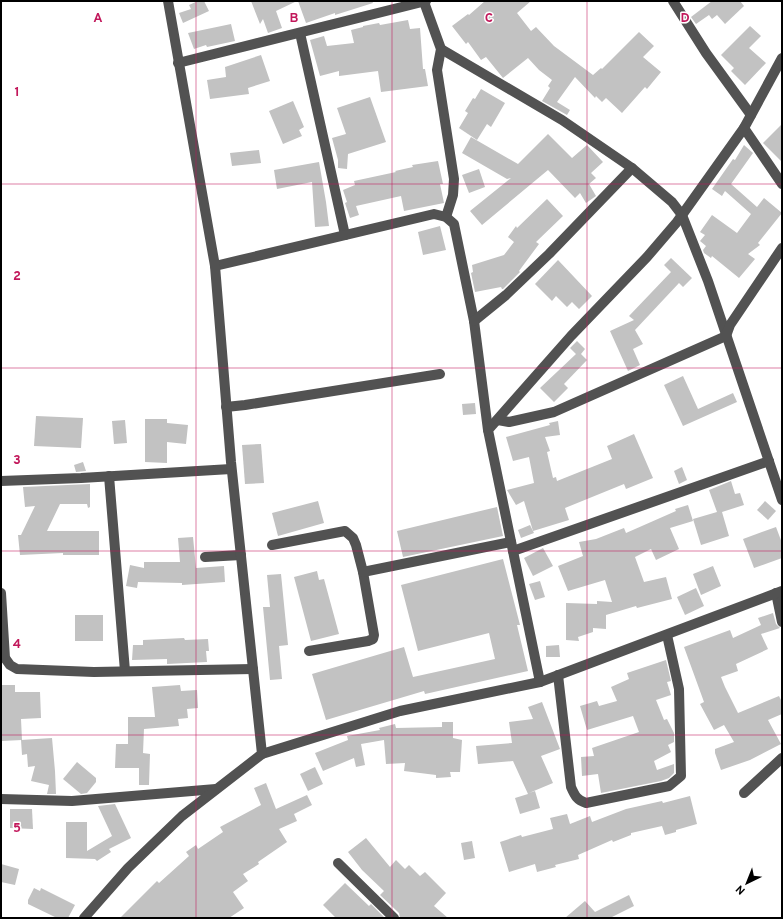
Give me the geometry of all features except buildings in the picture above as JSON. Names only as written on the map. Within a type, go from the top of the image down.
[{"type":"street","points":[[168,1],[215,266],[231,469],[262,754]]},
{"type":"street","points":[[178,63],[300,34],[425,1],[441,49],[437,70],[454,179],[453,195],[446,216]]},
{"type":"street","points":[[673,1],[706,53],[751,114]]},
{"type":"street","points":[[300,34],[345,236]]},
{"type":"street","points":[[441,49],[562,120],[632,168],[672,202],[682,215],[708,281],[782,500]]},
{"type":"street","points":[[488,430],[571,336],[647,257],[682,215],[744,128],[782,58]]},
{"type":"street","points":[[744,128],[782,184]]},
{"type":"street","points":[[474,321],[506,296],[632,168]]},
{"type":"street","points":[[215,266],[434,214],[446,216],[454,224],[474,321],[488,430],[540,682]]},
{"type":"street","points":[[498,420],[509,422],[554,412],[726,336],[730,325],[782,248]]},
{"type":"street","points":[[226,407],[440,374]]},
{"type":"street","points":[[363,572],[512,547],[769,461]]},
{"type":"street","points":[[1,481],[231,469]]},
{"type":"street","points":[[109,476],[125,671]]},
{"type":"street","points":[[272,545],[345,531],[353,538],[363,572],[374,631],[373,639],[310,651]]},
{"type":"street","points":[[205,557],[241,555]]},
{"type":"street","points":[[84,918],[128,868],[182,816],[262,754],[400,711],[540,682],[779,592],[782,622]]},
{"type":"street","points":[[1,593],[5,658],[10,665],[17,669],[94,672],[253,669]]},
{"type":"street","points":[[558,675],[571,788],[575,796],[580,801],[586,803],[669,786],[681,776],[679,689],[667,635]]},
{"type":"street","points":[[744,793],[782,758]]},
{"type":"street","points":[[1,799],[72,801],[217,789]]},
{"type":"street","points":[[338,863],[394,918]]}]
